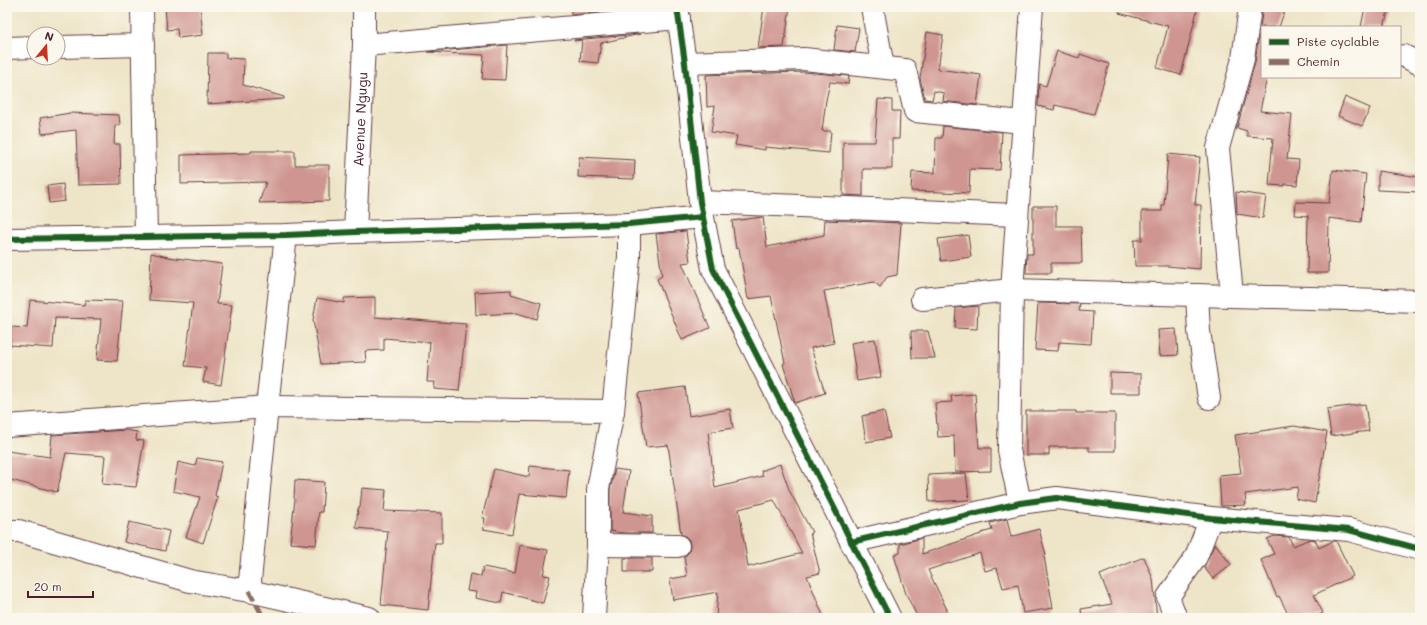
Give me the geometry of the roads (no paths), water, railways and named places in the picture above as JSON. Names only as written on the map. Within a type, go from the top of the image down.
[{"type":"street","points":[[142,7],[146,237]]},
{"type":"street","name":"Avenue Ngugu","points":[[355,232],[364,45],[364,7]]},
{"type":"street","points":[[872,7],[883,67]]},
{"type":"street","points":[[1020,503],[1009,450],[1012,290],[1016,215],[1032,7]]},
{"type":"street","points":[[1232,295],[1218,148],[1243,59],[1250,7]]},
{"type":"street","points":[[364,45],[678,12],[686,63],[702,209],[713,269],[890,618]]},
{"type":"street","points":[[66,47],[143,45]]},
{"type":"street","points":[[7,48],[26,47]]},
{"type":"street","points":[[686,63],[804,59],[905,70],[915,111],[1023,122]]},
{"type":"street","points":[[7,239],[286,235],[629,224],[702,209],[1016,215]]},
{"type":"street","points":[[594,618],[598,545],[598,489],[613,411],[629,257],[629,224]]},
{"type":"street","points":[[249,591],[286,235]]},
{"type":"street","points":[[922,299],[1012,290],[1420,301]]},
{"type":"street","points":[[1197,295],[1199,331],[1209,398]]},
{"type":"street","points":[[7,426],[267,407],[613,411]]},
{"type":"street","points":[[852,542],[1020,503],[1057,498],[1211,518],[1349,530],[1420,549]]},
{"type":"street","points":[[1176,618],[1168,597],[1196,557],[1211,518]]},
{"type":"street","points":[[7,531],[19,531],[190,581],[249,591],[369,618]]},
{"type":"street","points":[[598,545],[678,546]]}]
